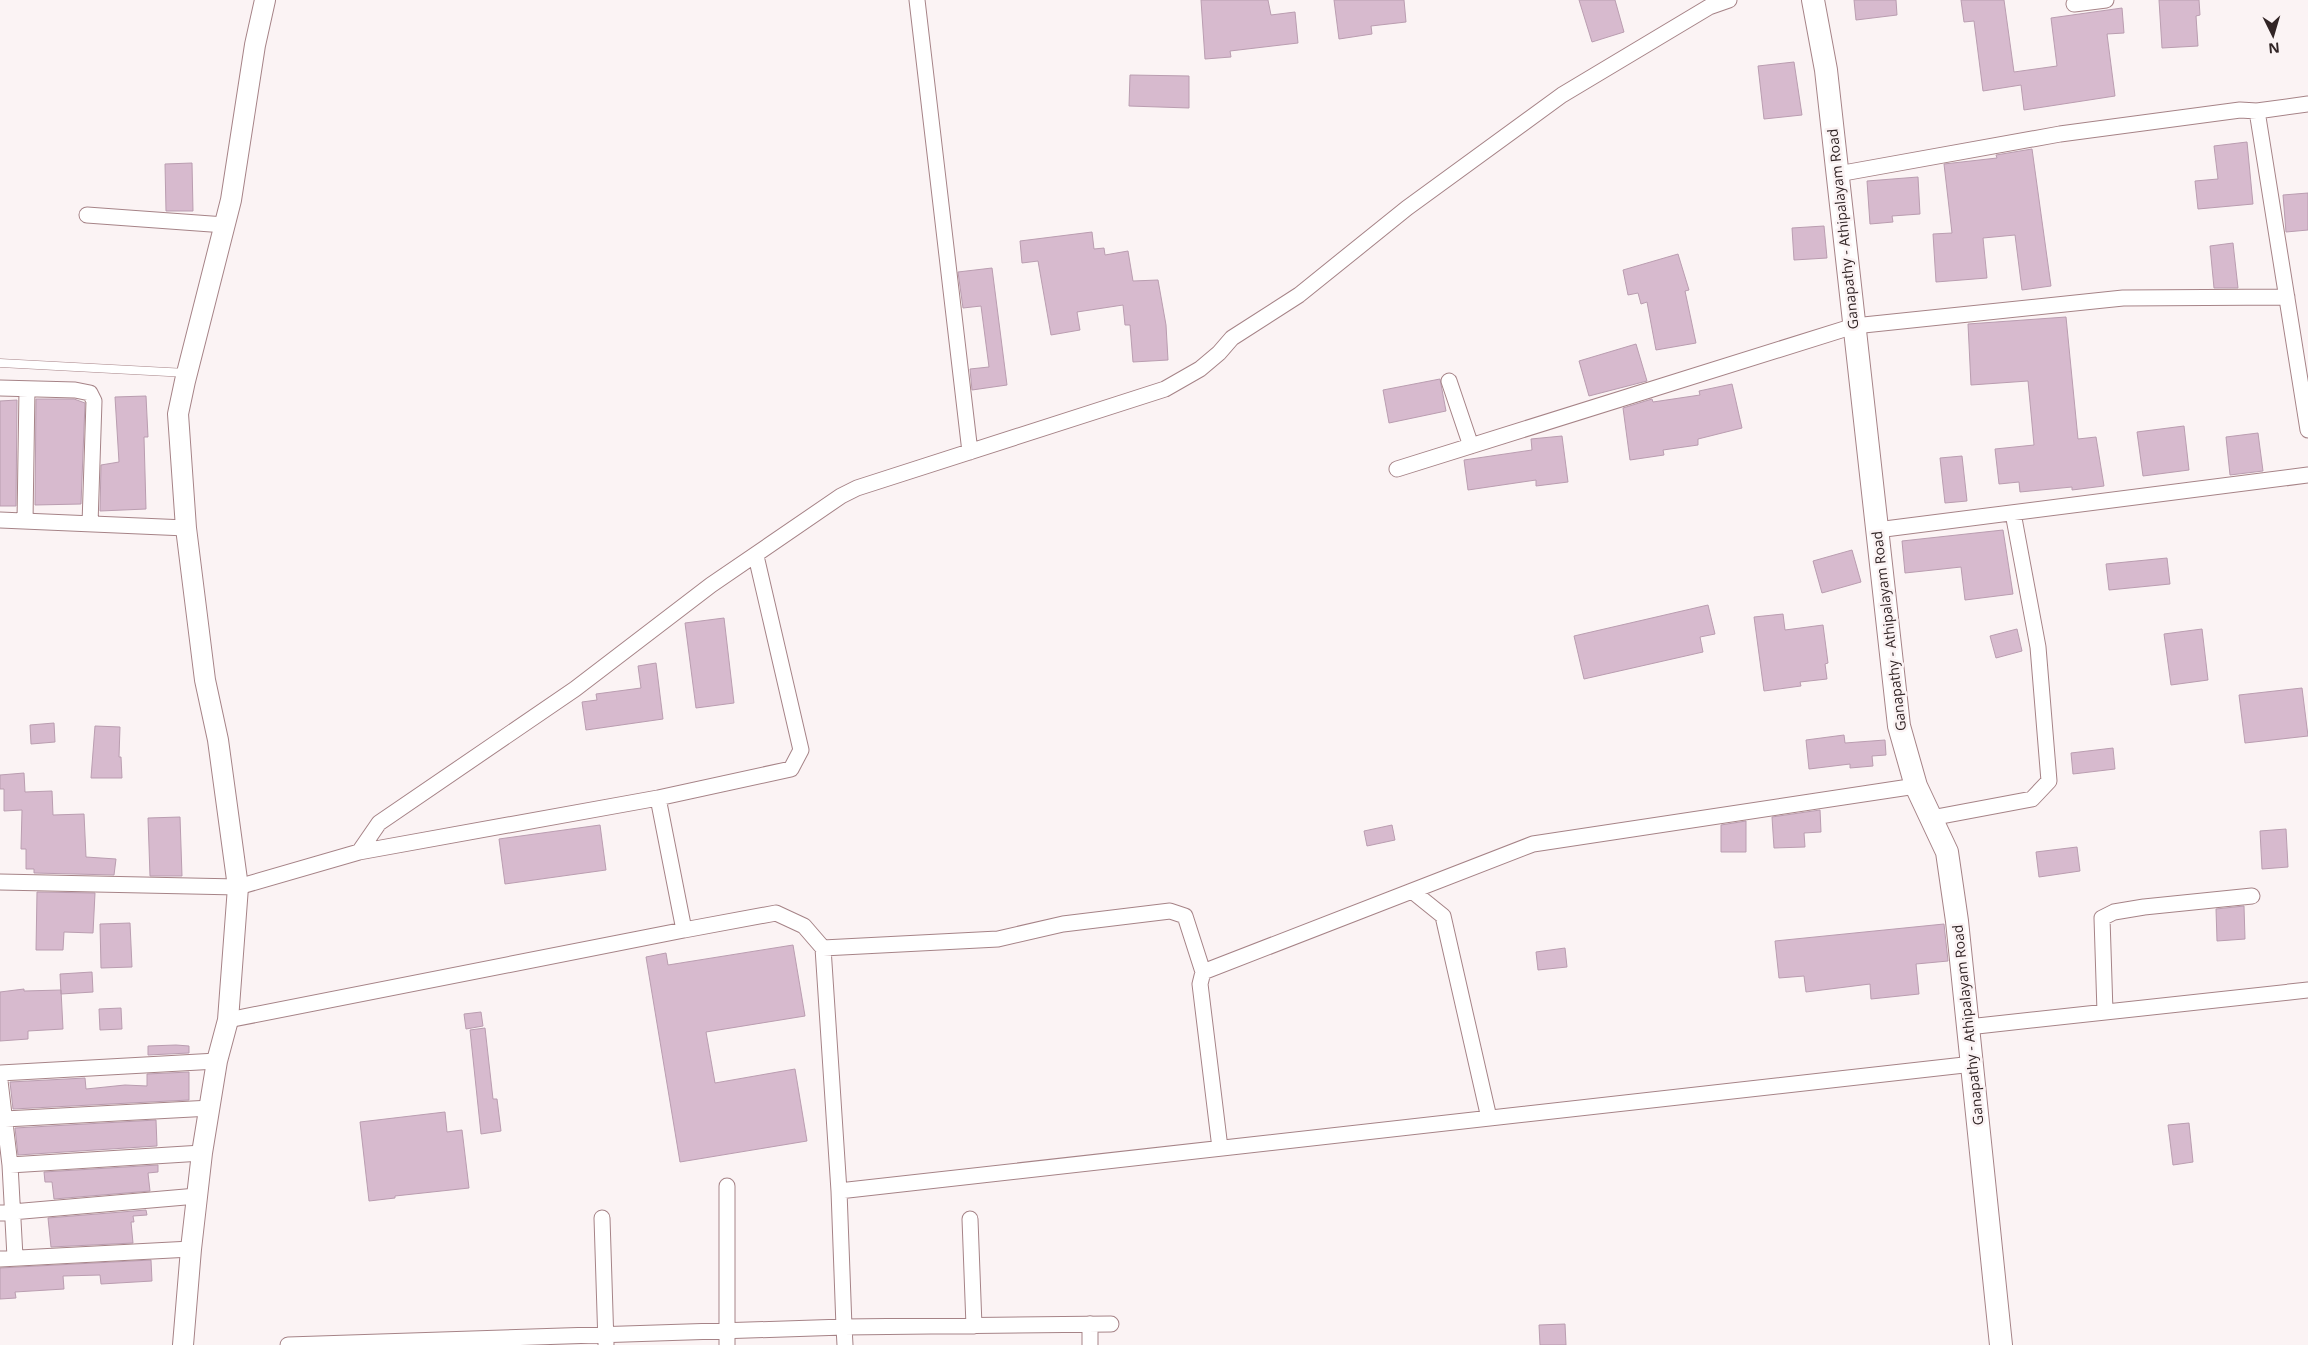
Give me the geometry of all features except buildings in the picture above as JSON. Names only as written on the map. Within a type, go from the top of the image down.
[{"type":"main road","name":"Ganapathy - Athipalayam Road","points":[[1813,0],[1826,70],[1898,726],[1916,786],[1947,852],[1957,921],[1973,1064],[2001,1345]]},
{"type":"street","points":[[183,1345],[190,1249],[202,1153],[218,1061],[228,1020],[238,887],[218,740],[205,680],[186,528],[178,414],[231,200],[255,45],[265,0]]},
{"type":"street","points":[[917,0],[970,452]]},
{"type":"street","points":[[359,852],[379,823],[575,689],[711,585],[841,496],[857,488],[1165,389],[1200,369],[1219,353],[1232,338],[1299,295],[1407,208],[1562,95],[1709,7],[1729,0]]},
{"type":"street","points":[[2074,4],[2106,0]]},
{"type":"street","points":[[1838,174],[2060,134],[2240,110],[2257,111],[2308,104]]},
{"type":"street","points":[[2257,111],[2308,430]]},
{"type":"street","points":[[87,215],[224,225]]},
{"type":"street","points":[[1397,469],[1854,326],[2123,298],[2287,297]]},
{"type":"street","points":[[1449,381],[1471,446]]},
{"type":"street","points":[[0,388],[75,390],[90,393],[94,400],[90,524]]},
{"type":"street","points":[[25,521],[27,389]]},
{"type":"street","points":[[1877,530],[2308,475]]},
{"type":"street","points":[[1931,818],[2032,799],[2048,781],[2038,647],[2013,513]]},
{"type":"street","points":[[0,520],[186,528]]},
{"type":"street","points":[[0,882],[238,887],[359,852],[658,798],[791,769],[801,750],[756,556]]},
{"type":"street","points":[[1203,972],[1533,844],[1916,786]]},
{"type":"street","points":[[658,798],[684,930]]},
{"type":"street","points":[[1412,891],[1444,916],[1489,1118]]},
{"type":"street","points":[[2105,1012],[2102,918],[2114,912],[2144,907],[2252,896]]},
{"type":"street","points":[[822,948],[998,939],[1063,924],[1170,911],[1185,916],[1203,972],[1200,984],[1220,1148]]},
{"type":"street","points":[[228,1020],[776,913],[804,926],[822,948],[839,1191],[845,1345]]},
{"type":"street","points":[[1968,1027],[2308,990]]},
{"type":"street","points":[[0,1073],[218,1061]]},
{"type":"street","points":[[839,1191],[1973,1064]]},
{"type":"street","points":[[0,1081],[10,1165],[7,1258],[190,1249]]},
{"type":"street","points":[[5,1119],[211,1108]]},
{"type":"street","points":[[10,1165],[202,1153]]},
{"type":"street","points":[[727,1186],[727,1338]]},
{"type":"street","points":[[7,1212],[197,1196]]},
{"type":"street","points":[[602,1218],[606,1340]]},
{"type":"street","points":[[970,1219],[974,1326]]},
{"type":"street","points":[[1090,1324],[1090,1345]]},
{"type":"street","points":[[288,1345],[727,1338],[844,1327],[1111,1324]]},
{"type":"lane","points":[[0,363],[187,373]]}]
